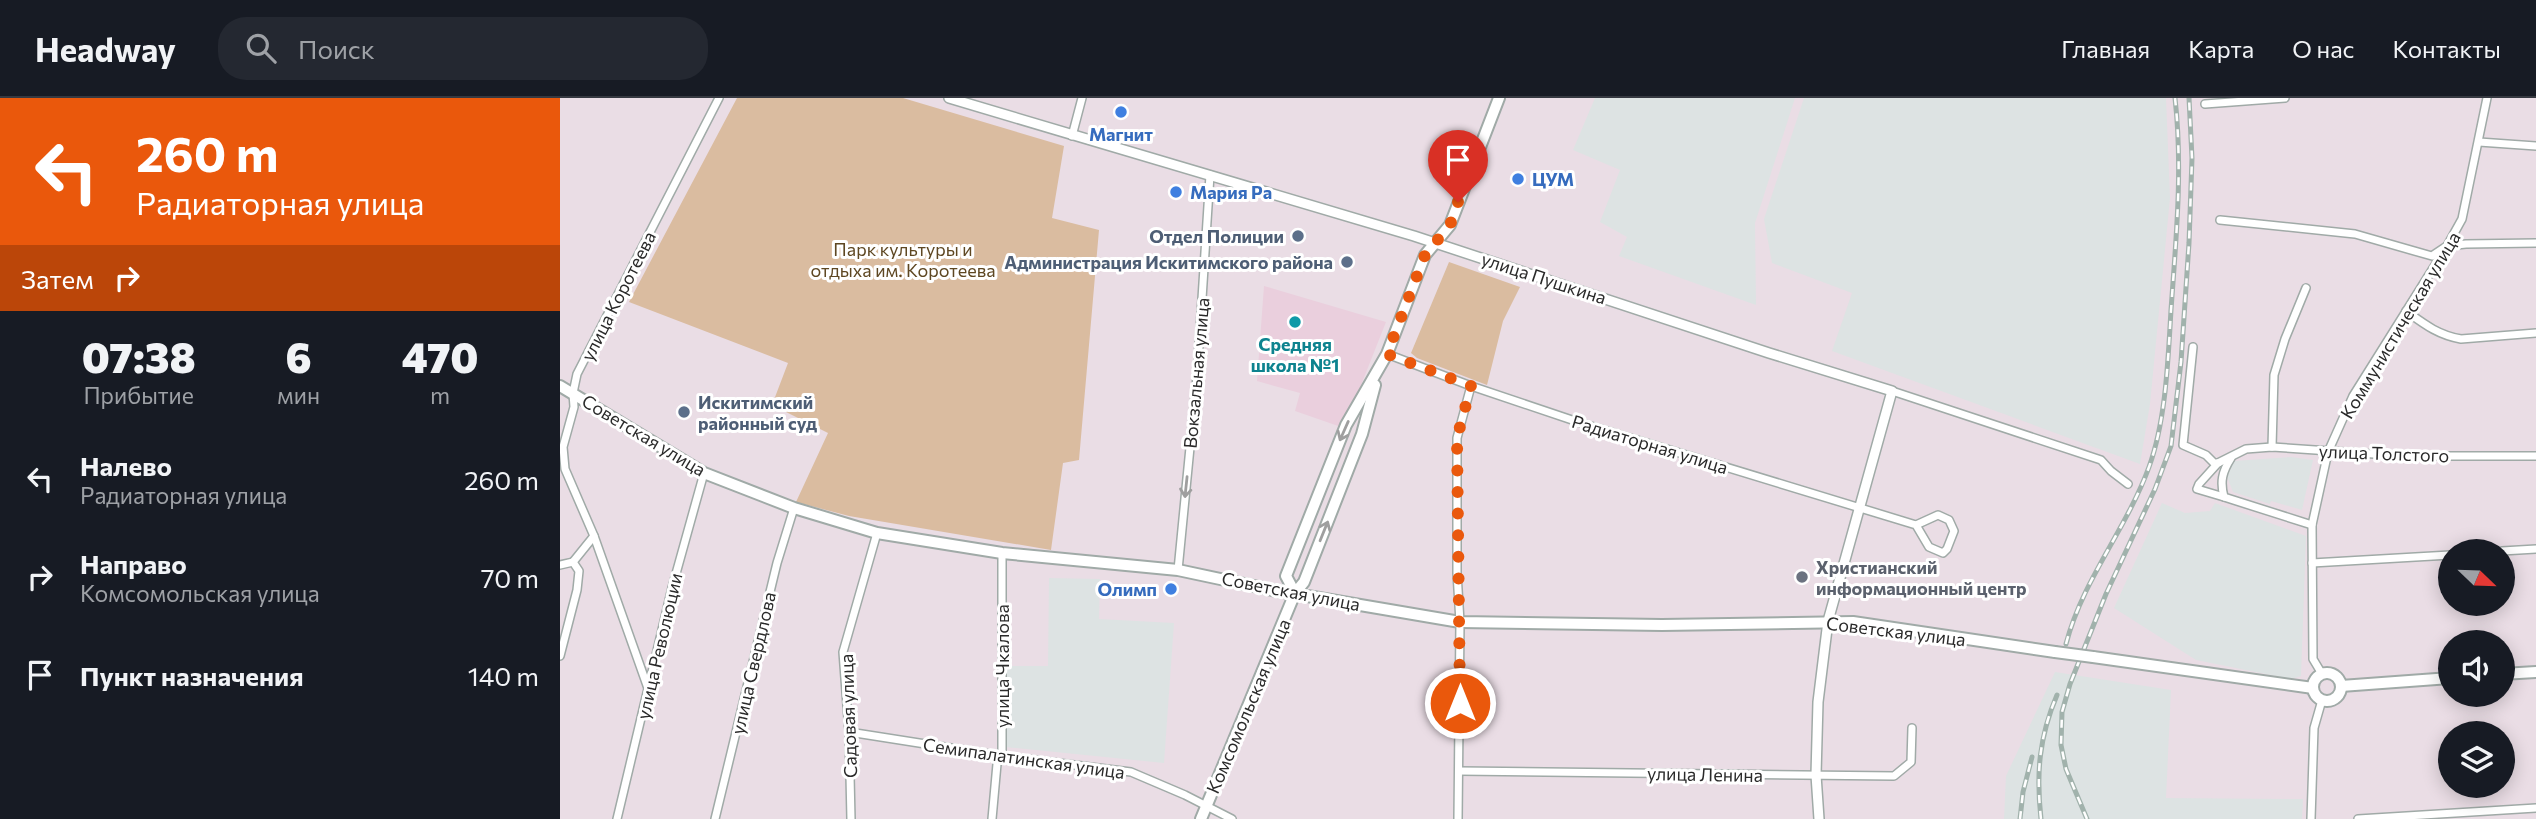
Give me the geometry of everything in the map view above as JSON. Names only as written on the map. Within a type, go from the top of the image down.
[{"type":"main road","name":"Комсомольская улица","points":[[1295,593],[1286,576],[1346,425],[1387,354],[1425,255],[1450,225],[1499,98]]},
{"type":"main road","name":"Комсомольская улица","points":[[1201,819],[1295,593],[1304,582],[1362,434],[1378,372]]},
{"type":"main road","name":"Советская улица","points":[[560,386],[704,473],[794,508],[877,533],[1002,553],[1178,570],[1460,622],[1662,625],[1853,622],[2313,688]]},
{"type":"main road","points":[[2515,673],[2536,672]]},
{"type":"main road","points":[[2322,674],[2334,676],[2341,686],[2335,698],[2322,700],[2313,688],[2315,679],[2322,674]]},
{"type":"main road","points":[[2341,686],[2438,679]]},
{"type":"street","name":"улица Коротеева","points":[[649,691],[594,536],[565,469],[564,447],[574,407],[573,393],[577,374],[719,98]]},
{"type":"street","name":"улица Пушкина","points":[[949,98],[1435,242],[1892,391],[2101,460],[2128,484]]},
{"type":"street","points":[[1072,136],[1082,98]]},
{"type":"street","points":[[2206,104],[2285,98]]},
{"type":"street","name":"Коммунистическая улица","points":[[2322,674],[2313,659],[2312,525],[2328,452],[2353,396],[2462,219],[2487,98]]},
{"type":"street","points":[[2479,142],[2536,146]]},
{"type":"street","name":"Вокзальная улица","points":[[1178,570],[1197,376],[1210,175]]},
{"type":"street","points":[[2220,220],[2355,234],[2432,256],[2447,246],[2536,243]]},
{"type":"street","points":[[2272,447],[2274,375],[2306,288]]},
{"type":"street","points":[[2406,311],[2433,331],[2449,337],[2468,339],[2536,333]]},
{"type":"street","points":[[2193,347],[2183,444],[2218,463]]},
{"type":"street","name":"Радиаторная улица","points":[[1387,354],[1581,423],[1859,509],[1916,525],[1938,515],[1949,520],[1954,531],[1947,549],[1942,553],[1928,547],[1916,525]]},
{"type":"street","points":[[1458,819],[1460,622],[1457,573],[1457,438],[1471,386]]},
{"type":"street","points":[[1819,819],[1816,775],[1818,702],[1828,621],[1892,391]]},
{"type":"street","name":"улица Толстого","points":[[2218,463],[2246,449],[2272,447],[2403,456],[2536,456]]},
{"type":"street","points":[[2224,497],[2221,487],[2223,471],[2233,455]]},
{"type":"street","points":[[2218,463],[2207,472],[2197,489],[2312,525]]},
{"type":"street","name":"улица Революции","points":[[617,819],[672,588],[704,473]]},
{"type":"street","name":"улица Свердлова","points":[[715,819],[777,563],[794,508]]},
{"type":"street","name":"Садовая улица","points":[[852,819],[843,652],[877,533]]},
{"type":"street","points":[[560,565],[573,562],[594,536]]},
{"type":"street","points":[[2515,550],[2536,549]]},
{"type":"street","name":"улица Чкалова","points":[[992,819],[997,764],[1002,756],[1002,553]]},
{"type":"street","points":[[2312,563],[2438,556]]},
{"type":"street","points":[[560,656],[577,590],[579,571],[573,562]]},
{"type":"street","points":[[2311,819],[2314,728],[2322,700]]},
{"type":"street","name":"улица Ленина","points":[[1459,771],[1894,776],[1911,762],[1912,728]]},
{"type":"street","name":"Семипалатинская улица","points":[[849,732],[1002,756],[1131,772],[1232,819]]},
{"type":"street","points":[[2358,819],[2536,808]]},
{"type":"street","points":[[2508,810],[2512,819]]},
{"type":"shaded area","points":[[1595,98],[1795,98],[1755,223],[1756,305],[1619,256],[1627,237],[1600,222],[1620,170],[1573,150]]},
{"type":"shaded area","points":[[1804,98],[2166,98],[2170,198],[2150,404],[2140,464],[1832,351],[1852,293],[1772,263],[1764,219]]},
{"type":"shaded area","points":[[1264,286],[1386,322],[1344,428],[1295,411],[1300,393],[1257,381]]},
{"type":"shaded area","points":[[2291,457],[2313,460],[2302,510],[2271,501],[2270,504],[2233,492],[2226,474],[2234,461]]},
{"type":"shaded area","points":[[2162,503],[2185,513],[2210,511],[2215,503],[2306,536],[2301,676],[2291,679],[2196,660],[2114,608]]},
{"type":"shaded area","points":[[1049,578],[1100,579],[1099,619],[1174,623],[1164,763],[1005,747],[1006,666],[1048,666]]},
{"type":"shaded area","points":[[2055,672],[2171,690],[2166,798],[2303,799],[2302,819],[2004,819],[2006,776]]},
{"type":"green space","name":"Парк культуры и отдыха им. Коротеева","points":[[737,98],[903,98],[1064,146],[1052,218],[1099,230],[1079,460],[1063,463],[1051,550],[849,516],[796,502],[828,433],[772,405],[788,363],[629,302]]},
{"type":"green space","points":[[1449,262],[1520,287],[1503,321],[1487,385],[1417,358],[1411,353]]},
{"type":"railway","points":[[2066,644],[2083,598],[2140,490],[2155,449],[2163,410],[2178,204],[2175,98]]},
{"type":"railway","points":[[2087,819],[2066,769],[2061,745],[2062,712],[2070,684],[2106,594],[2155,489],[2171,446],[2181,362],[2189,243],[2192,158],[2189,98]]},
{"type":"railway","points":[[2041,819],[2040,756],[2046,726],[2057,695]]},
{"type":"railway","points":[[2020,819],[2023,792],[2032,757]]},
{"type":"place","name":"Магнит","points":[[1121,112]]},
{"type":"place","name":"ЦУМ","points":[[1518,179]]},
{"type":"place","name":"Мария Ра","points":[[1176,192]]},
{"type":"place","name":"Отдел Полиции","points":[[1298,236]]},
{"type":"place","name":"Администрация Искитимского района","points":[[1347,262]]},
{"type":"place","name":"Средняя школа №1","points":[[1295,322]]},
{"type":"place","name":"Искитимский районный суд","points":[[684,412]]},
{"type":"place","name":"Христианский информационный центр","points":[[1802,577]]},
{"type":"place","name":"Олимп","points":[[1171,589]]},
{"type":"route","points":[[1458,202],[1450,225],[1425,255],[1387,354],[1471,386],[1457,438],[1460,703]]}]
